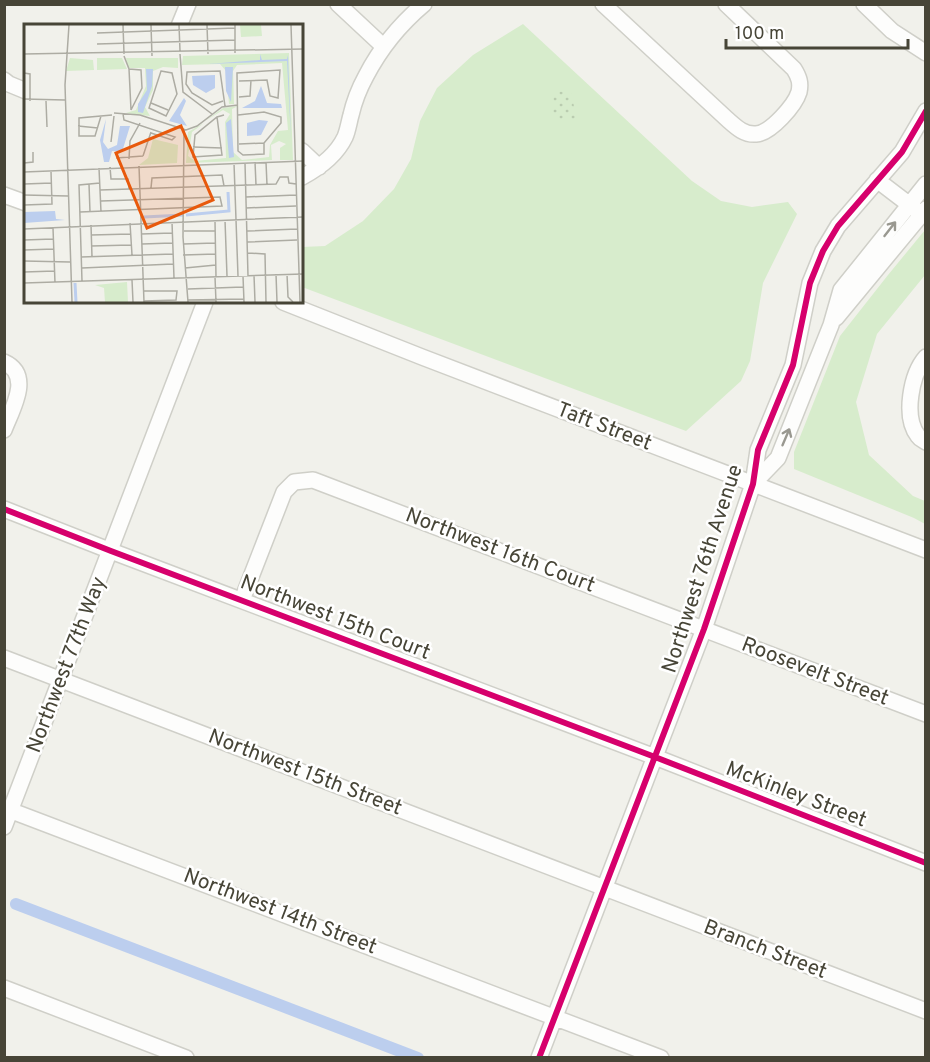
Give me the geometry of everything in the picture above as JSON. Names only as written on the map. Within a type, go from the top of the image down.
[{"type":"street","points":[[180,24],[188,4]]},
{"type":"street","points":[[338,4],[383,46]]},
{"type":"street","points":[[303,176],[338,150],[365,78],[383,46],[405,20],[424,4]]},
{"type":"street","points":[[603,4],[742,132],[764,133],[793,104],[798,94],[799,77],[795,69],[726,4]]},
{"type":"street","points":[[864,4],[892,31],[926,53]]},
{"type":"street","points":[[4,80],[24,90]]},
{"type":"street","name":"Northwest 76th Avenue","points":[[539,1058],[704,629],[753,484],[758,450],[793,365],[810,283],[823,251],[838,226],[902,152],[926,111]]},
{"type":"street","points":[[303,151],[319,166]]},
{"type":"street","points":[[878,180],[919,209]]},
{"type":"street","name":"Northwest 76th Avenue","points":[[753,484],[778,458],[831,325],[841,290],[919,209],[926,184]]},
{"type":"street","points":[[4,195],[24,202]]},
{"type":"street","name":"Northwest 77th Way","points":[[4,827],[8,809],[62,679],[205,303]]},
{"type":"street","name":"Taft Street","points":[[286,303],[926,550]]},
{"type":"street","points":[[926,357],[920,363],[912,386],[910,416],[918,436],[926,442]]},
{"type":"street","points":[[4,362],[18,373],[20,389],[4,430]]},
{"type":"street","name":"Northwest 16th Court","points":[[242,600],[284,492],[294,482],[313,480],[704,629]]},
{"type":"street","name":"Northwest 15th Court","points":[[4,509],[655,757]]},
{"type":"street","name":"Roosevelt Street","points":[[704,629],[926,714]]},
{"type":"street","name":"Northwest 15th Street","points":[[4,658],[605,888]]},
{"type":"street","name":"McKinley Street","points":[[655,757],[926,863]]},
{"type":"street","name":"Northwest 14th Street","points":[[8,809],[661,1058]]},
{"type":"street","name":"Branch Street","points":[[605,888],[926,1011]]},
{"type":"street","points":[[4,988],[186,1058]]},
{"type":"green space","points":[[523,24],[692,181],[721,201],[752,207],[788,202],[797,214],[763,283],[750,361],[741,381],[686,431],[303,287],[303,247],[325,246],[363,221],[394,189],[411,159],[420,121],[437,88],[473,55]]},
{"type":"green space","points":[[554,90],[572,94],[576,120],[552,120]]},
{"type":"green space","points":[[925,230],[925,275],[877,334],[856,402],[869,455],[913,496],[925,501],[925,524],[794,469],[794,452],[840,336]]},
{"type":"waterway","points":[[16,904],[418,1058]]},
{"type":"cycle path","points":[[539,1058],[704,629],[753,484],[758,450],[793,365],[810,283],[823,251],[838,226],[902,152],[926,111]]},
{"type":"cycle path","points":[[4,509],[655,757],[926,863]]}]
